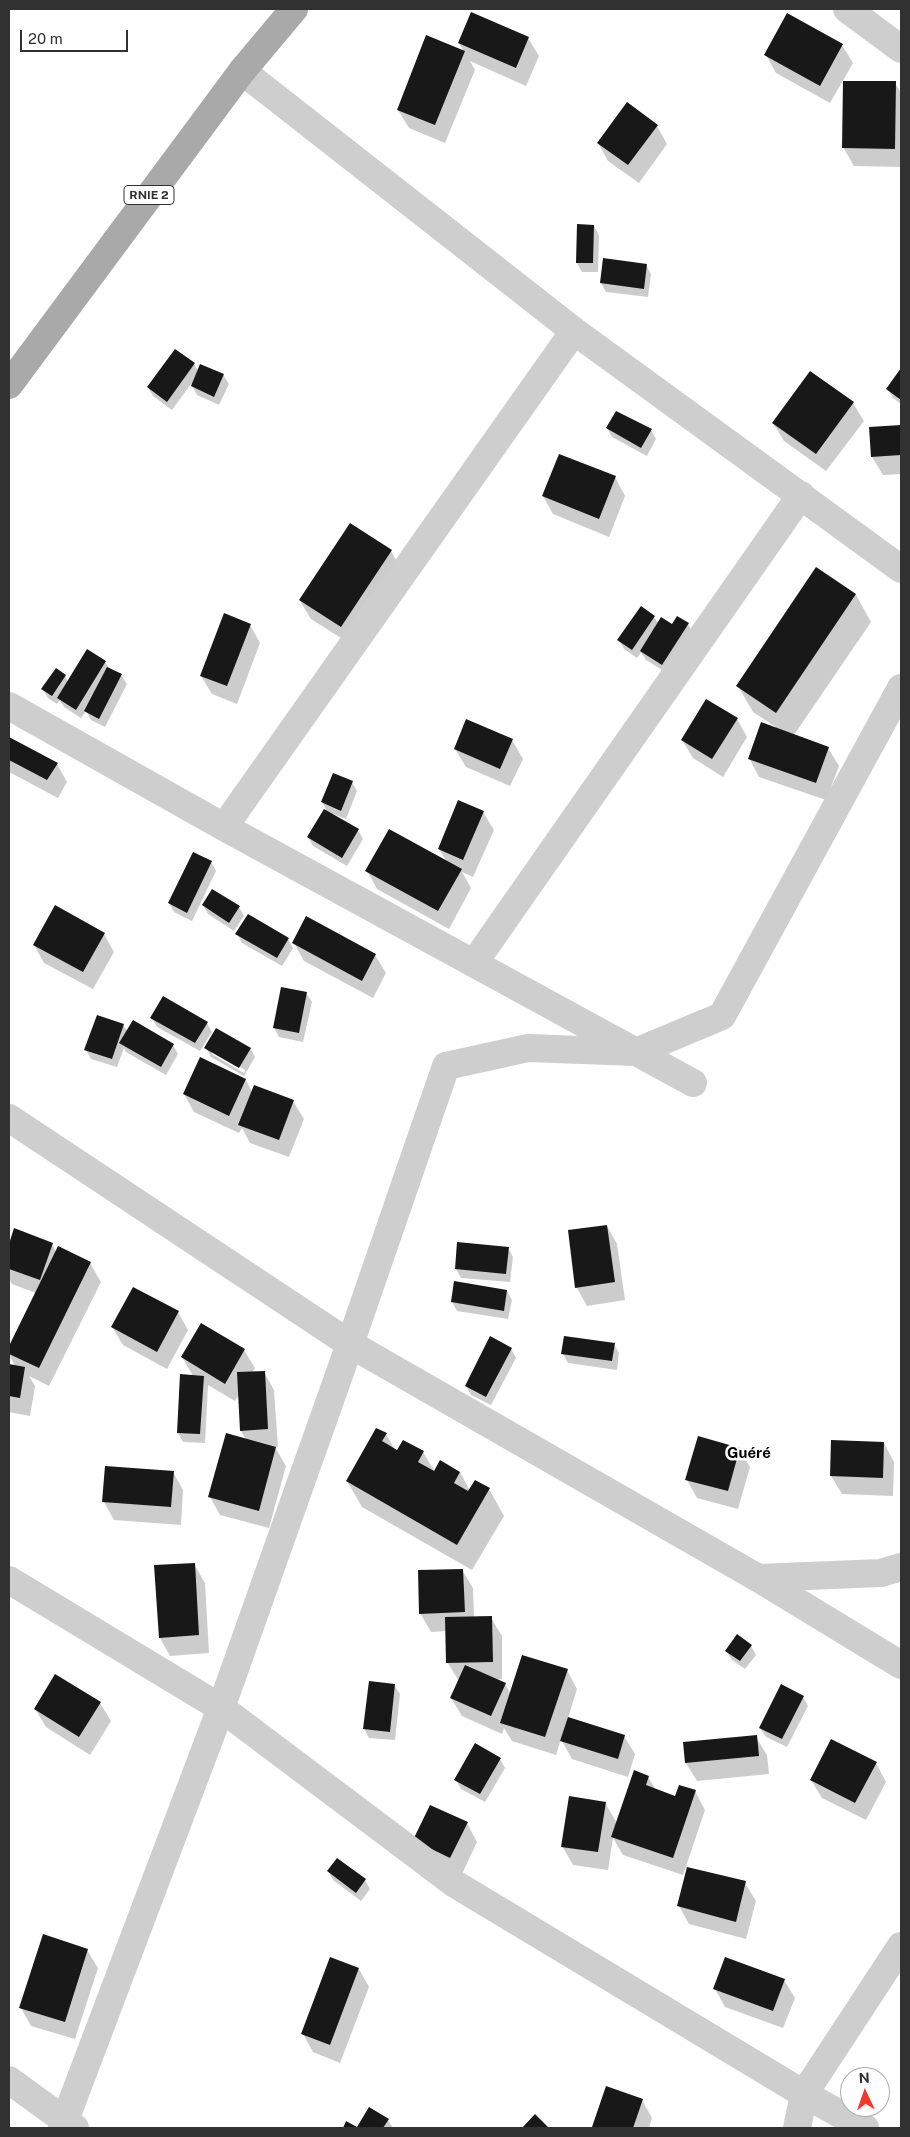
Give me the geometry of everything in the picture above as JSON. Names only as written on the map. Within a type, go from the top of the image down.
[{"type":"main road","name":"RNIE 2","points":[[9,385],[242,70],[294,9]]},
{"type":"street","points":[[847,9],[901,49]]},
{"type":"street","points":[[242,70],[574,332],[901,568]]},
{"type":"street","points":[[224,827],[574,332]]},
{"type":"street","points":[[474,963],[801,495]]},
{"type":"street","points":[[9,2080],[67,2126],[221,1708],[446,1066],[528,1048],[636,1052],[722,1016],[901,688]]},
{"type":"street","points":[[9,706],[224,827],[693,1083]]},
{"type":"street","points":[[9,1118],[350,1344],[758,1578],[901,1665]]},
{"type":"street","points":[[758,1578],[881,1573],[901,1567]]},
{"type":"street","points":[[9,1580],[221,1708],[455,1884],[804,2094],[865,2128]]},
{"type":"street","points":[[797,2128],[804,2094],[901,1946]]},
{"type":"building","points":[[471,12],[529,37],[516,68],[458,43]]},
{"type":"building","points":[[787,13],[843,44],[820,86],[764,55]]},
{"type":"building","points":[[426,35],[465,51],[435,125],[397,110]]},
{"type":"building","points":[[843,81],[896,81],[895,149],[842,148]]},
{"type":"building","points":[[627,102],[658,125],[628,165],[597,143]]},
{"type":"building","points":[[577,224],[594,225],[593,263],[576,263]]},
{"type":"building","points":[[603,258],[647,264],[644,289],[600,283]]},
{"type":"building","points":[[175,349],[195,363],[167,402],[147,387]]},
{"type":"building","points":[[200,364],[224,374],[214,397],[191,386]]},
{"type":"building","points":[[901,368],[901,400],[886,389]]},
{"type":"building","points":[[810,371],[854,402],[816,454],[772,423]]},
{"type":"building","points":[[616,411],[652,429],[641,448],[606,428]]},
{"type":"building","points":[[901,425],[901,455],[871,457],[869,427]]},
{"type":"building","points":[[559,454],[616,476],[599,519],[542,496]]},
{"type":"building","points":[[350,523],[392,550],[341,627],[299,600]]},
{"type":"building","points":[[816,567],[856,594],[776,713],[736,686]]},
{"type":"building","points":[[641,606],[655,616],[632,650],[617,640]]},
{"type":"building","points":[[224,613],[251,624],[227,686],[200,676]]},
{"type":"building","points":[[677,616],[689,623],[662,665],[640,651],[661,617],[672,624]]},
{"type":"building","points":[[87,649],[106,661],[76,710],[57,698]]},
{"type":"building","points":[[107,667],[122,674],[99,719],[84,711]]},
{"type":"building","points":[[56,668],[66,675],[52,696],[41,689]]},
{"type":"building","points":[[706,699],[738,718],[712,759],[681,740]]},
{"type":"building","points":[[466,719],[513,739],[500,769],[454,749]]},
{"type":"building","points":[[761,722],[829,747],[816,783],[748,759]]},
{"type":"building","points":[[9,737],[58,763],[47,780],[9,760]]},
{"type":"building","points":[[333,773],[353,781],[341,811],[321,802]]},
{"type":"building","points":[[458,800],[484,811],[463,860],[438,849]]},
{"type":"building","points":[[324,809],[359,829],[342,858],[307,837]]},
{"type":"building","points":[[389,829],[462,869],[438,911],[365,871]]},
{"type":"building","points":[[193,852],[212,861],[187,913],[168,903]]},
{"type":"building","points":[[212,889],[240,906],[229,923],[202,905]]},
{"type":"building","points":[[55,905],[105,933],[83,972],[33,945]]},
{"type":"building","points":[[248,914],[289,938],[277,958],[235,934]]},
{"type":"building","points":[[306,916],[376,954],[362,981],[292,943]]},
{"type":"building","points":[[281,987],[307,992],[299,1033],[273,1028]]},
{"type":"building","points":[[163,996],[208,1022],[195,1043],[150,1018]]},
{"type":"building","points":[[97,1015],[124,1024],[112,1059],[84,1050]]},
{"type":"building","points":[[133,1020],[174,1044],[161,1067],[119,1043]]},
{"type":"building","points":[[216,1028],[251,1048],[239,1068],[204,1048]]},
{"type":"building","points":[[200,1057],[246,1079],[229,1116],[183,1094]]},
{"type":"building","points":[[254,1085],[294,1100],[279,1140],[238,1125]]},
{"type":"building","points":[[607,1225],[615,1282],[575,1288],[568,1230]]},
{"type":"building","points":[[14,1228],[53,1243],[40,1280],[9,1269],[9,1244]]},
{"type":"building","points":[[457,1242],[509,1247],[506,1274],[455,1269]]},
{"type":"building","points":[[58,1246],[91,1262],[39,1368],[9,1354],[9,1346]]},
{"type":"building","points":[[454,1281],[507,1290],[504,1311],[451,1302]]},
{"type":"building","points":[[133,1287],[179,1311],[157,1352],[111,1327]]},
{"type":"building","points":[[201,1323],[245,1349],[225,1384],[181,1357]]},
{"type":"building","points":[[490,1336],[512,1348],[486,1397],[465,1386]]},
{"type":"building","points":[[564,1336],[615,1343],[612,1361],[561,1354]]},
{"type":"building","points":[[9,1364],[25,1367],[20,1398],[9,1396]]},
{"type":"building","points":[[265,1371],[268,1429],[240,1431],[237,1372]]},
{"type":"building","points":[[180,1374],[204,1376],[200,1434],[177,1433]]},
{"type":"building","points":[[376,1428],[387,1433],[382,1441],[397,1450],[403,1440],[424,1451],[418,1462],[434,1471],[440,1460],[460,1472],[454,1483],[468,1491],[475,1480],[490,1488],[457,1545],[346,1481]]},
{"type":"building","points":[[226,1433],[276,1447],[259,1511],[208,1497]]},
{"type":"building","points":[[698,1436],[740,1448],[728,1491],[685,1480]]},
{"type":"building","points":[[831,1440],[884,1442],[883,1478],[830,1476]]},
{"type":"building","points":[[105,1466],[174,1471],[171,1507],[102,1502]]},
{"type":"building","points":[[195,1563],[199,1635],[159,1638],[154,1565]]},
{"type":"building","points":[[463,1569],[465,1612],[419,1614],[418,1570]]},
{"type":"building","points":[[492,1616],[493,1662],[446,1663],[445,1617]]},
{"type":"building","points":[[737,1634],[752,1645],[740,1661],[725,1651]]},
{"type":"building","points":[[522,1655],[568,1669],[545,1737],[500,1723]]},
{"type":"building","points":[[465,1665],[506,1683],[491,1716],[450,1698]]},
{"type":"building","points":[[55,1674],[101,1702],[79,1737],[34,1709]]},
{"type":"building","points":[[369,1681],[395,1684],[390,1732],[363,1729]]},
{"type":"building","points":[[781,1684],[804,1696],[782,1739],[759,1728]]},
{"type":"building","points":[[568,1717],[625,1735],[618,1759],[560,1741]]},
{"type":"building","points":[[757,1735],[759,1756],[685,1763],[683,1742]]},
{"type":"building","points":[[831,1739],[877,1762],[855,1803],[810,1780]]},
{"type":"building","points":[[475,1743],[501,1758],[480,1794],[454,1780]]},
{"type":"building","points":[[634,1770],[649,1776],[646,1785],[675,1796],[679,1785],[696,1790],[673,1858],[611,1837]]},
{"type":"building","points":[[569,1796],[606,1802],[598,1852],[561,1847]]},
{"type":"building","points":[[430,1805],[468,1822],[450,1858],[413,1840]]},
{"type":"building","points":[[337,1858],[366,1879],[356,1893],[327,1871]]},
{"type":"building","points":[[687,1867],[746,1881],[736,1922],[677,1906]]},
{"type":"building","points":[[43,1934],[88,1949],[65,2022],[19,2008]]},
{"type":"building","points":[[330,1957],[359,1968],[330,2045],[301,2034]]},
{"type":"building","points":[[725,1957],[785,1979],[773,2011],[713,1989]]},
{"type":"building","points":[[606,2086],[643,2099],[633,2128],[592,2127]]},
{"type":"building","points":[[369,2107],[389,2119],[383,2128],[343,2128],[346,2121],[357,2127]]},
{"type":"building","points":[[535,2114],[549,2128],[522,2128]]},
{"type":"district","name":"Guéré","points":[[749,1453]]}]
